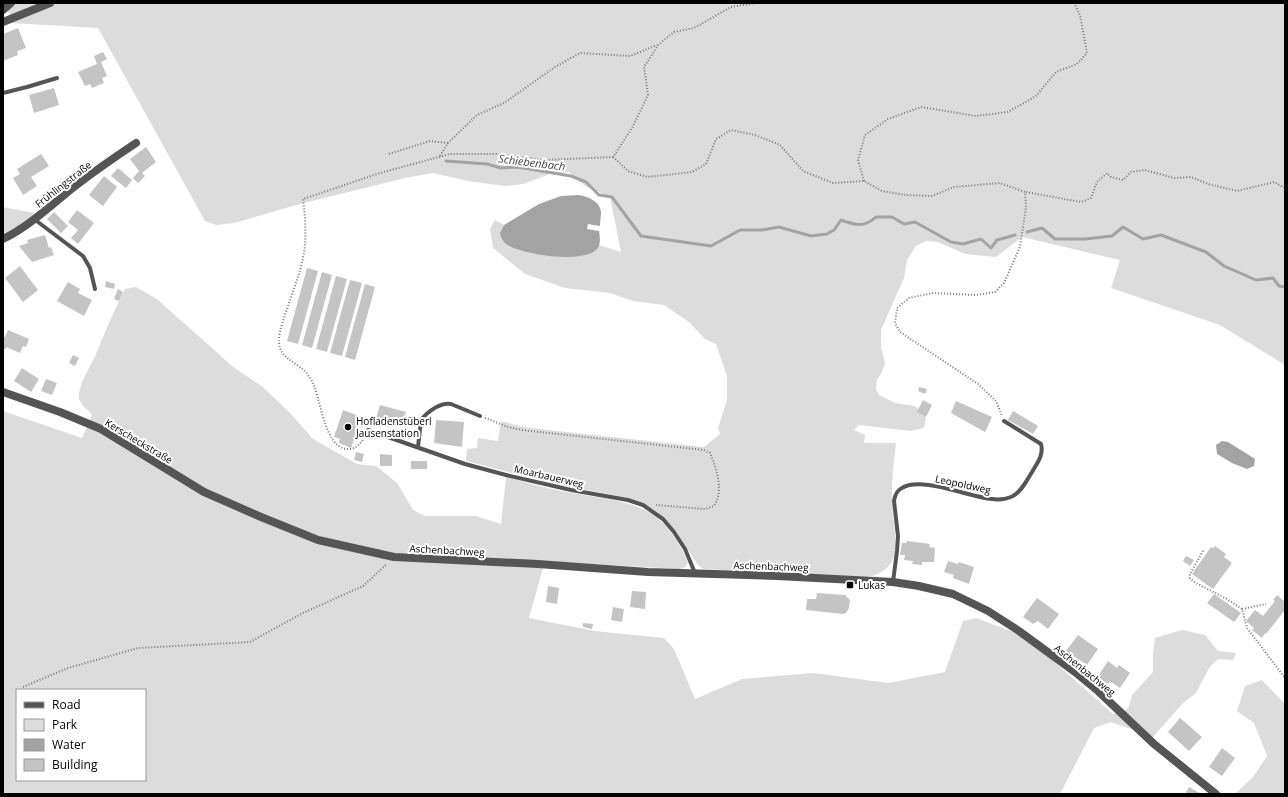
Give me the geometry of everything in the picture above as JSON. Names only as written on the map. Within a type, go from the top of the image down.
[{"type":"street","points":[[3,10],[11,3]]},
{"type":"street","points":[[3,22],[50,3]]},
{"type":"street","name":"Frühlingstraße","points":[[3,239],[34,219],[92,174],[136,144]]},
{"type":"street","name":"Kerscheckstraße","points":[[3,392],[60,412],[101,429],[204,492],[261,517]]},
{"type":"street","name":"Aschenbachweg","points":[[261,517],[318,540],[394,557],[695,574],[784,576],[893,582],[953,594],[988,611],[1019,631],[1075,672],[1098,691],[1159,749],[1216,794]]},
{"type":"lane","points":[[3,93],[57,78]]},
{"type":"lane","points":[[34,219],[83,256],[90,268],[95,289]]},
{"type":"lane","points":[[418,447],[421,420],[440,404],[452,404],[480,416]]},
{"type":"lane","name":"Leopoldweg","points":[[893,582],[898,536],[894,501],[900,488],[911,484],[918,484],[934,486],[983,498],[1001,499],[1014,495],[1025,484],[1042,452],[1041,444],[1004,421]]},
{"type":"lane","name":"Moarbauerweg","points":[[368,430],[465,464],[570,490],[628,500],[648,509],[662,519],[674,532],[685,549],[695,574]]},
{"type":"path","points":[[440,157],[448,143],[478,115],[504,103],[555,67],[580,53],[630,56],[658,44],[674,32],[694,28],[731,7],[756,3]]},
{"type":"path","points":[[864,181],[858,160],[865,135],[888,119],[921,106],[976,116],[1008,112],[1036,96],[1056,72],[1077,64],[1087,53],[1080,15],[1074,3]]},
{"type":"path","points":[[613,157],[632,128],[648,95],[644,67],[658,44]]},
{"type":"path","points":[[368,430],[362,442],[351,449],[342,448],[336,444],[329,432],[313,382],[306,372],[285,356],[279,348],[278,339],[299,272],[305,245],[305,211],[303,199],[380,173],[450,154],[496,154],[542,160],[613,157],[628,171],[647,177],[692,172],[706,164],[716,139],[731,130],[755,135],[780,145],[803,172],[833,183],[864,181],[882,191],[906,195],[932,196],[954,187],[1000,183],[1025,192],[1081,202],[1091,198],[1097,182],[1107,173],[1111,177],[1123,180],[1131,172],[1145,170],[1174,178],[1191,177],[1208,184],[1237,191],[1274,182],[1285,188]]},
{"type":"path","points":[[389,154],[430,141],[448,143]]},
{"type":"path","points":[[1004,421],[996,401],[978,384],[900,332],[895,323],[897,308],[909,298],[933,292],[976,295],[996,292],[1004,283],[1020,247],[1026,207],[1025,192]]},
{"type":"path","points":[[480,416],[508,427],[522,430],[704,450],[710,453],[718,474],[719,485],[718,497],[714,506],[705,509],[654,505],[648,509]]},
{"type":"path","points":[[1203,550],[1190,574],[1190,578],[1194,582],[1227,599],[1242,609],[1247,628],[1285,678]]},
{"type":"path","points":[[23,687],[68,668],[138,648],[250,642],[303,613],[363,586],[394,557]]},
{"type":"path","points":[[1242,609],[1266,604]]},
{"type":"green space","points":[[6,3],[1285,3],[1285,365],[1220,325],[1111,288],[1120,260],[1022,237],[996,257],[965,254],[938,242],[926,241],[916,246],[907,260],[904,278],[881,330],[881,347],[885,363],[877,380],[876,389],[879,395],[896,403],[916,407],[926,418],[924,428],[911,431],[859,425],[854,430],[865,435],[864,443],[896,443],[892,494],[895,553],[889,566],[875,575],[867,577],[703,569],[697,564],[676,531],[664,517],[644,503],[629,498],[554,484],[466,461],[467,449],[477,448],[478,438],[498,441],[501,421],[523,427],[704,447],[720,434],[718,428],[727,400],[727,376],[716,344],[705,339],[689,322],[664,305],[633,301],[610,293],[565,288],[525,274],[493,248],[490,229],[495,220],[504,225],[500,233],[504,240],[512,246],[533,254],[579,256],[596,249],[599,245],[621,252],[610,197],[585,186],[569,172],[550,174],[523,184],[505,186],[468,181],[433,173],[405,178],[300,204],[234,223],[216,225],[205,221],[98,28],[12,23]]},
{"type":"green space","points":[[3,207],[34,213],[33,217],[3,236]]},
{"type":"green space","points":[[136,287],[157,299],[233,367],[263,387],[291,414],[313,439],[357,464],[376,466],[397,483],[413,510],[425,516],[476,516],[501,524],[506,477],[555,490],[627,503],[642,508],[655,516],[667,527],[678,543],[688,563],[685,567],[678,569],[545,561],[529,618],[595,631],[664,638],[674,649],[695,699],[742,679],[813,673],[888,683],[945,672],[963,621],[976,618],[1016,633],[1043,652],[1113,714],[1128,709],[1132,695],[1153,672],[1155,638],[1182,630],[1205,635],[1218,651],[1236,653],[1233,660],[1218,659],[1209,668],[1196,693],[1183,703],[1153,737],[1111,722],[1094,728],[1060,794],[3,794],[3,411],[82,438],[92,415],[82,405],[79,398],[79,393],[113,313],[125,289]]},
{"type":"green space","points":[[1262,680],[1285,704],[1285,794],[1235,794],[1253,777],[1267,756],[1254,723],[1237,711],[1245,686]]},
{"type":"water","points":[[579,195],[590,198],[596,202],[601,212],[600,226],[588,224],[587,229],[599,231],[600,238],[600,243],[597,249],[590,254],[566,257],[525,252],[506,244],[502,239],[500,233],[504,225],[539,204],[561,196]]},
{"type":"water","points":[[1222,441],[1228,442],[1255,459],[1254,466],[1247,469],[1232,463],[1217,454],[1216,445]]},
{"type":"building","points":[[18,28],[26,48],[17,51],[18,55],[3,61],[3,34]]},
{"type":"building","points":[[103,52],[107,59],[101,62],[107,76],[102,78],[104,83],[92,88],[90,84],[85,86],[78,72],[97,64],[94,56]]},
{"type":"building","points":[[54,88],[59,105],[34,113],[29,95]]},
{"type":"building","points":[[146,147],[156,162],[142,173],[145,176],[138,183],[133,178],[139,171],[130,159]]},
{"type":"building","points":[[41,154],[49,166],[31,177],[37,186],[23,195],[13,178],[20,174],[17,169]]},
{"type":"building","points":[[118,168],[132,180],[126,188],[111,176]]},
{"type":"building","points":[[104,176],[117,187],[103,206],[89,195]]},
{"type":"building","points":[[77,210],[94,223],[78,244],[71,238],[78,230],[68,222]]},
{"type":"building","points":[[54,212],[68,226],[61,233],[47,219]]},
{"type":"building","points":[[45,235],[49,248],[51,247],[54,255],[32,262],[19,246],[28,243],[27,240]]},
{"type":"building","points":[[20,266],[38,290],[23,302],[5,278]]},
{"type":"building","points":[[307,268],[318,271],[298,344],[287,341]]},
{"type":"building","points":[[322,272],[332,275],[312,348],[302,345]]},
{"type":"building","points":[[336,276],[347,279],[327,352],[316,349]]},
{"type":"building","points":[[350,280],[362,283],[342,356],[330,353]]},
{"type":"building","points":[[106,281],[115,284],[114,289],[105,287]]},
{"type":"building","points":[[68,282],[80,289],[78,293],[92,300],[84,316],[57,301]]},
{"type":"building","points":[[365,284],[375,287],[355,360],[345,357]]},
{"type":"building","points":[[118,289],[123,292],[119,301],[114,299]]},
{"type":"building","points":[[8,330],[29,339],[26,347],[23,346],[20,353],[6,347],[6,349],[3,348],[3,336],[5,337]]},
{"type":"building","points":[[73,355],[79,358],[75,366],[69,363]]},
{"type":"building","points":[[22,368],[39,379],[31,392],[14,381]]},
{"type":"building","points":[[46,379],[57,383],[52,395],[41,391]]},
{"type":"building","points":[[919,387],[927,389],[925,394],[918,391]]},
{"type":"building","points":[[923,400],[932,405],[926,417],[917,412]]},
{"type":"building","points":[[956,401],[992,417],[985,432],[951,413]]},
{"type":"building","points":[[380,405],[406,412],[402,427],[376,419]]},
{"type":"building","name":"Hofladenstüberl Jausenstation","points":[[343,410],[362,417],[351,448],[339,443],[340,439],[334,437]]},
{"type":"building","points":[[1013,411],[1038,426],[1033,434],[1008,420]]},
{"type":"building","points":[[436,420],[464,422],[462,447],[434,443]]},
{"type":"building","points":[[356,452],[364,454],[362,462],[354,460]]},
{"type":"building","points":[[380,454],[392,455],[392,466],[380,466]]},
{"type":"building","points":[[411,461],[427,461],[427,469],[411,469]]},
{"type":"building","points":[[907,541],[930,544],[929,547],[935,548],[934,562],[922,562],[922,565],[912,564],[913,561],[904,560],[905,555],[900,555],[902,543],[906,543]]},
{"type":"building","points":[[1215,546],[1226,554],[1224,557],[1232,563],[1213,589],[1192,574],[1211,547],[1213,548]]},
{"type":"building","points":[[1186,556],[1194,560],[1190,566],[1183,561]]},
{"type":"building","points":[[948,561],[958,564],[959,562],[974,567],[969,584],[953,578],[954,575],[944,572]]},
{"type":"building","points":[[548,586],[559,588],[557,604],[546,602]]},
{"type":"building","points":[[632,591],[646,592],[645,609],[630,607]]},
{"type":"building","points":[[817,593],[845,595],[850,600],[849,608],[846,613],[843,614],[806,610],[807,599],[816,599]]},
{"type":"building","points":[[1214,594],[1241,613],[1234,622],[1207,603]]},
{"type":"building","points":[[1277,595],[1285,602],[1285,610],[1262,638],[1252,630],[1254,628],[1246,621],[1255,610],[1263,616],[1275,601],[1273,600]]},
{"type":"building","points":[[1037,598],[1059,614],[1048,629],[1038,621],[1033,624],[1023,617]]},
{"type":"building","points":[[613,607],[624,609],[622,622],[611,620]]},
{"type":"building","points":[[583,623],[593,624],[592,629],[583,627]]},
{"type":"building","points":[[1078,635],[1098,649],[1087,665],[1066,651]]},
{"type":"building","points":[[1108,661],[1117,668],[1119,665],[1130,673],[1120,688],[1110,681],[1108,685],[1097,678]]},
{"type":"building","points":[[1180,718],[1202,737],[1189,751],[1168,732]]},
{"type":"building","points":[[1222,748],[1235,758],[1222,776],[1209,767]]},
{"type":"building","points":[[1189,787],[1196,791],[1202,794],[1185,794]]},
{"type":"waterway","name":"Schiebenbach","points":[[446,161],[487,164],[501,168],[517,167],[571,176],[586,182],[599,195],[612,197],[641,236],[711,246],[740,230],[762,230],[779,227],[811,236],[827,234],[834,230],[841,220],[863,224],[876,217],[892,217],[904,224],[915,222],[951,242],[963,244],[981,239],[991,248],[997,240],[1015,235]]},
{"type":"waterway","name":"Schiebenbach","points":[[1027,232],[1042,228],[1055,239],[1085,239],[1112,236],[1123,227],[1143,239],[1161,235],[1206,252],[1224,266],[1256,280],[1273,278],[1279,286],[1285,287]]},
{"type":"place","name":"Hofladenstüberl Jausenstation","points":[[348,427]]},
{"type":"place","name":"Lukas","points":[[850,585]]}]
